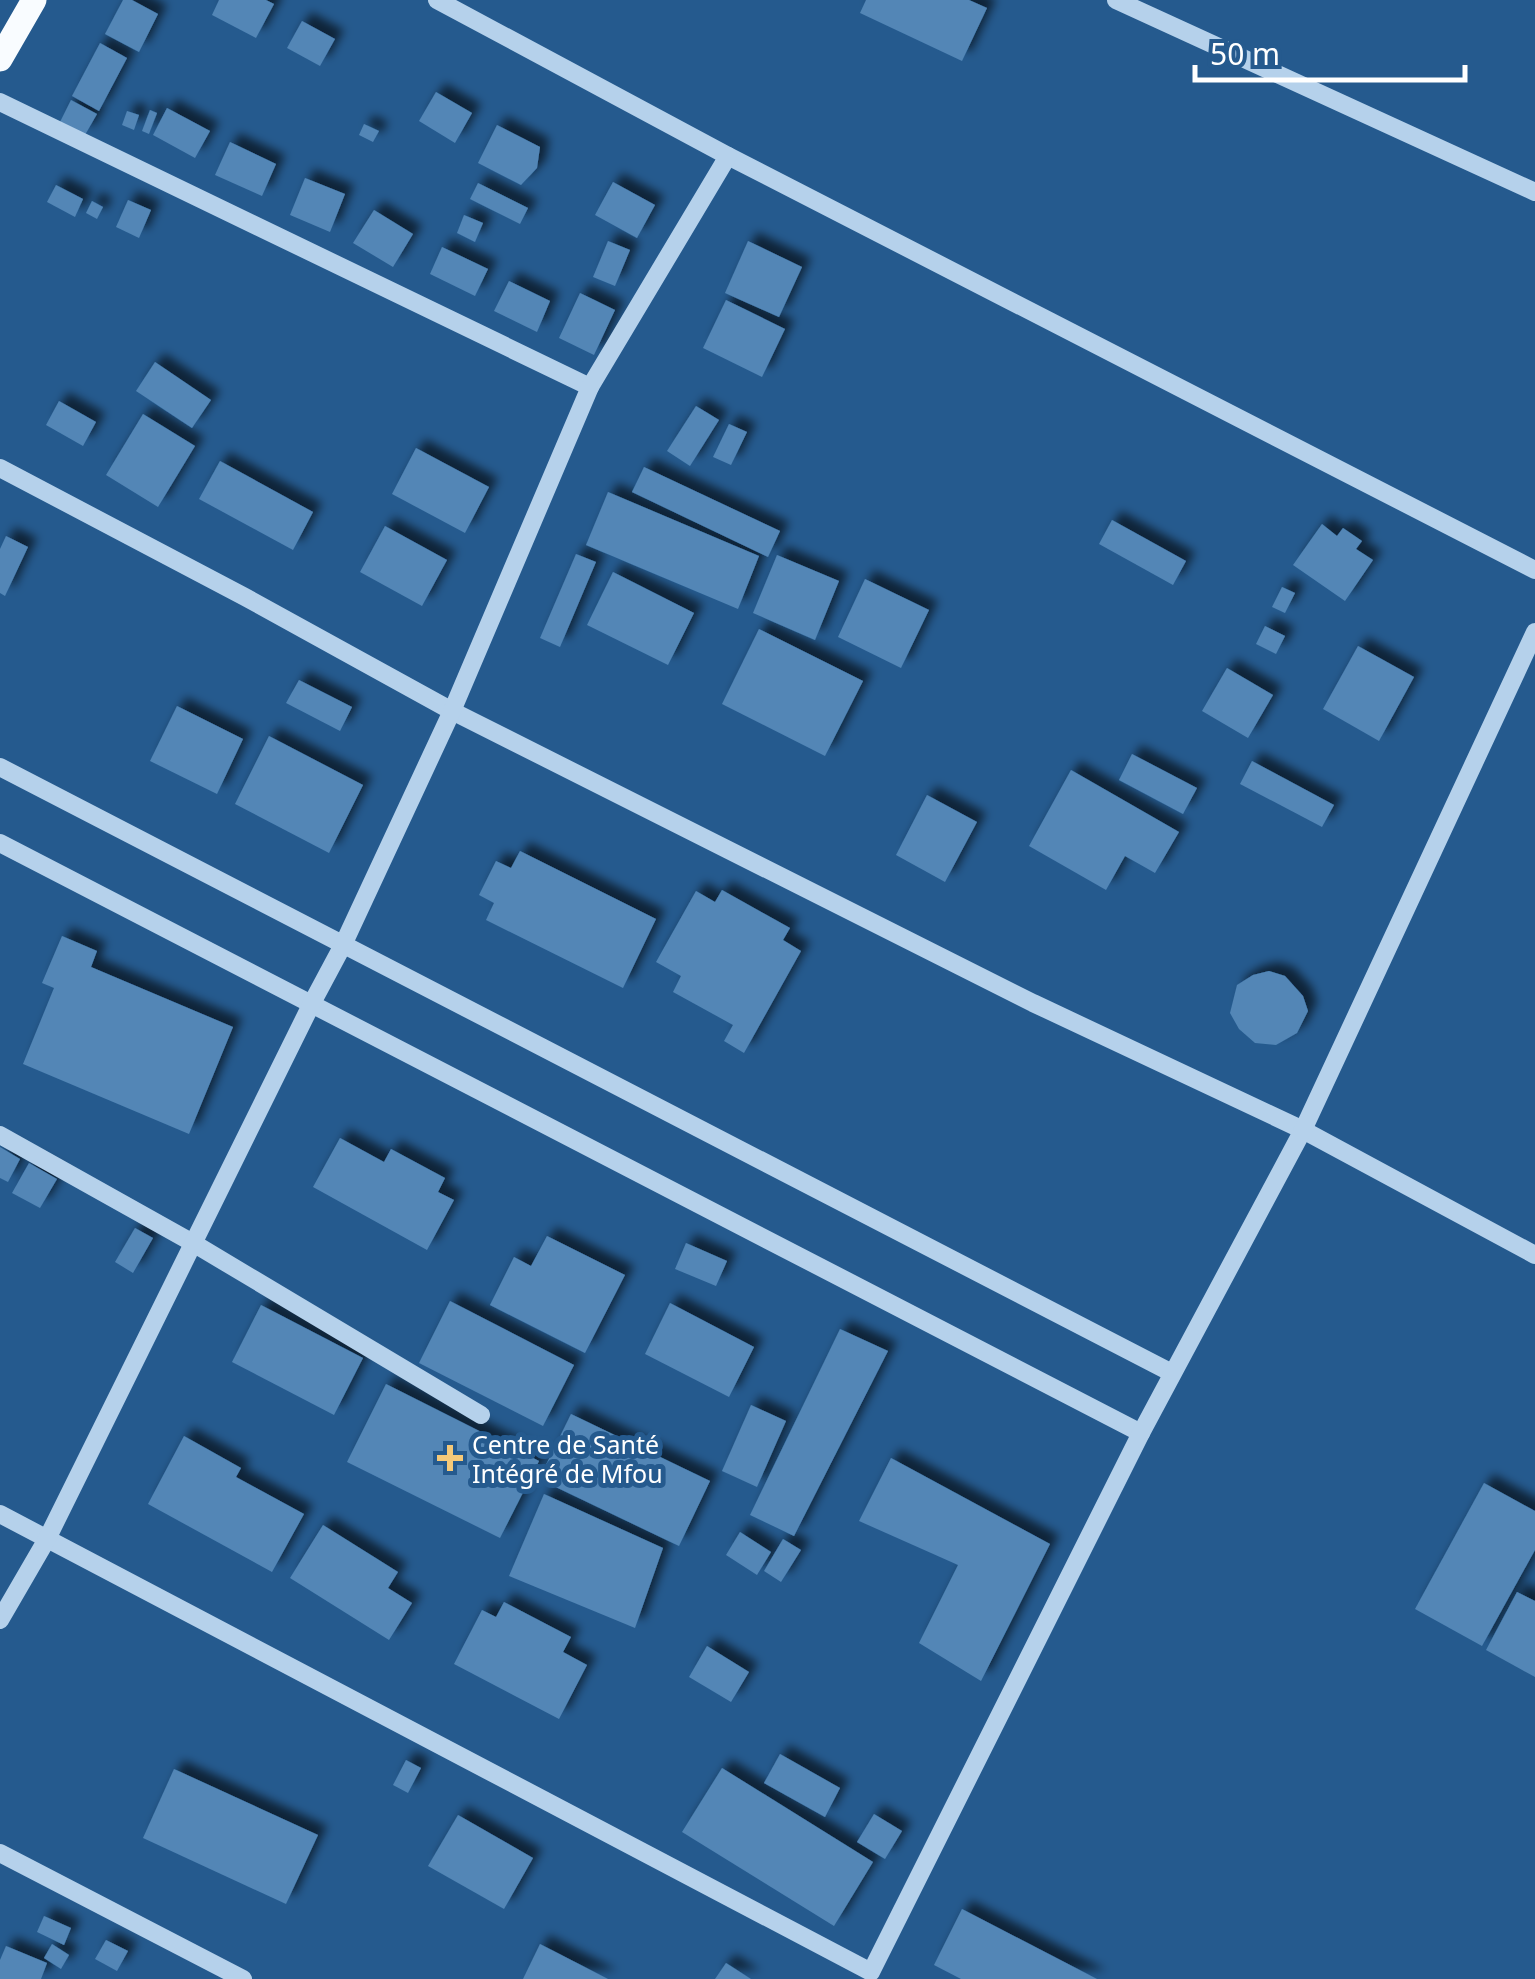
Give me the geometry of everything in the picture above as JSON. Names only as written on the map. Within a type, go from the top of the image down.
[{"type":"main road","points":[[0,59],[34,0]]},
{"type":"street","points":[[437,0],[728,156],[1535,570]]},
{"type":"street","points":[[1116,0],[1535,192]]},
{"type":"street","points":[[0,102],[590,387]]},
{"type":"street","points":[[0,1620],[46,1539],[343,945],[452,711],[590,387],[728,156]]},
{"type":"street","points":[[0,468],[452,711],[1033,1002],[1304,1130],[1535,1255]]},
{"type":"street","points":[[0,1514],[878,1976],[1141,1433],[1304,1130],[1535,632]]},
{"type":"street","points":[[0,766],[1172,1373]]},
{"type":"street","points":[[0,843],[1141,1433]]},
{"type":"street","points":[[0,1135],[193,1243],[481,1415]]},
{"type":"street","points":[[0,1853],[243,1979]]},
{"type":"building","points":[[123,0],[132,0],[158,14],[139,52],[105,34]]},
{"type":"building","points":[[219,0],[266,0],[274,4],[256,38],[212,15]]},
{"type":"building","points":[[866,0],[969,0],[987,8],[962,61],[860,13]]},
{"type":"building","points":[[302,21],[335,39],[320,66],[287,48]]},
{"type":"building","points":[[100,43],[127,58],[99,111],[72,96]]},
{"type":"building","points":[[436,92],[472,113],[455,143],[419,121]]},
{"type":"building","points":[[71,100],[97,114],[85,135],[60,122]]},
{"type":"building","points":[[167,108],[210,131],[195,158],[153,135]]},
{"type":"building","points":[[150,110],[157,113],[149,134],[142,131]]},
{"type":"building","points":[[127,111],[139,115],[134,130],[122,125]]},
{"type":"building","points":[[364,124],[379,131],[373,142],[359,135]]},
{"type":"building","points":[[497,125],[540,147],[537,168],[521,185],[478,163]]},
{"type":"building","points":[[230,142],[276,164],[262,196],[215,175]]},
{"type":"building","points":[[305,178],[345,194],[330,232],[290,215]]},
{"type":"building","points":[[613,182],[655,205],[637,238],[595,215]]},
{"type":"building","points":[[478,183],[528,208],[520,224],[470,199]]},
{"type":"building","points":[[56,185],[83,199],[75,217],[47,202]]},
{"type":"building","points":[[128,200],[151,210],[139,238],[116,227]]},
{"type":"building","points":[[92,201],[103,207],[97,219],[86,213]]},
{"type":"building","points":[[374,210],[413,234],[393,267],[353,243]]},
{"type":"building","points":[[464,215],[483,223],[475,242],[457,233]]},
{"type":"building","points":[[608,241],[630,250],[615,286],[593,277]]},
{"type":"building","points":[[748,241],[802,267],[779,317],[725,293]]},
{"type":"building","points":[[442,247],[488,269],[475,296],[430,274]]},
{"type":"building","points":[[509,281],[550,301],[537,332],[494,311]]},
{"type":"building","points":[[580,293],[615,310],[594,355],[559,338]]},
{"type":"building","points":[[726,300],[785,329],[762,377],[703,348]]},
{"type":"building","points":[[155,362],[211,400],[192,428],[136,391]]},
{"type":"building","points":[[59,401],[96,422],[83,446],[46,425]]},
{"type":"building","points":[[696,406],[719,420],[690,466],[667,451]]},
{"type":"building","points":[[143,414],[195,446],[158,507],[106,475]]},
{"type":"building","points":[[729,424],[747,432],[731,465],[713,457]]},
{"type":"building","points":[[416,448],[489,487],[465,533],[392,494]]},
{"type":"building","points":[[220,461],[313,512],[293,550],[199,499]]},
{"type":"building","points":[[644,467],[780,531],[768,557],[632,492]]},
{"type":"building","points":[[608,492],[759,556],[738,609],[586,545]]},
{"type":"building","points":[[1112,520],[1186,561],[1173,585],[1099,544]]},
{"type":"building","points":[[1322,524],[1337,536],[1343,528],[1362,541],[1356,549],[1373,560],[1345,601],[1293,565]]},
{"type":"building","points":[[385,526],[447,560],[422,606],[360,572]]},
{"type":"building","points":[[6,536],[28,547],[5,596],[0,593],[0,549]]},
{"type":"building","points":[[576,554],[596,562],[560,647],[540,638]]},
{"type":"building","points":[[777,555],[839,581],[815,640],[753,613]]},
{"type":"building","points":[[613,572],[694,613],[668,665],[587,625]]},
{"type":"building","points":[[865,579],[929,610],[901,668],[838,637]]},
{"type":"building","points":[[1282,587],[1295,593],[1285,613],[1272,607]]},
{"type":"building","points":[[1265,626],[1285,636],[1276,654],[1256,644]]},
{"type":"building","points":[[759,629],[863,681],[825,756],[722,704]]},
{"type":"building","points":[[1358,646],[1414,677],[1379,741],[1323,709]]},
{"type":"building","points":[[1227,668],[1273,695],[1248,738],[1202,711]]},
{"type":"building","points":[[299,680],[352,707],[340,731],[286,703]]},
{"type":"building","points":[[177,706],[243,739],[217,794],[150,761]]},
{"type":"building","points":[[269,736],[363,785],[329,853],[235,804]]},
{"type":"building","points":[[1132,754],[1197,788],[1183,814],[1119,780]]},
{"type":"building","points":[[1252,761],[1334,805],[1322,827],[1240,784]]},
{"type":"building","points":[[1071,770],[1179,832],[1155,873],[1125,856],[1106,890],[1029,846]]},
{"type":"building","points":[[927,795],[977,822],[945,882],[896,855]]},
{"type":"building","points":[[520,851],[656,919],[623,988],[486,920],[494,903],[479,895],[496,861],[511,868]]},
{"type":"building","points":[[722,890],[790,928],[783,940],[801,951],[744,1053],[724,1041],[733,1025],[673,992],[681,976],[656,962],[696,891],[715,902]]},
{"type":"building","points":[[62,936],[97,951],[91,967],[233,1027],[189,1134],[23,1064],[54,988],[42,983]]},
{"type":"building","points":[[1269,971],[1285,976],[1303,996],[1308,1011],[1297,1033],[1276,1045],[1255,1043],[1239,1029],[1230,1013],[1237,985]]},
{"type":"building","points":[[340,1138],[384,1162],[391,1149],[445,1178],[438,1192],[454,1200],[427,1250],[313,1187]]},
{"type":"building","points":[[0,1147],[20,1159],[8,1182],[0,1178]]},
{"type":"building","points":[[29,1163],[57,1179],[40,1208],[12,1193]]},
{"type":"building","points":[[135,1228],[153,1238],[133,1273],[115,1262]]},
{"type":"building","points":[[547,1236],[625,1275],[585,1353],[490,1305],[514,1257],[531,1266]]},
{"type":"building","points":[[686,1243],[727,1261],[716,1286],[675,1269]]},
{"type":"building","points":[[450,1301],[574,1365],[543,1426],[419,1363]]},
{"type":"building","points":[[670,1303],[754,1347],[729,1397],[645,1354]]},
{"type":"building","points":[[261,1305],[363,1358],[334,1415],[232,1362]]},
{"type":"building","points":[[840,1329],[888,1351],[794,1536],[750,1515]]},
{"type":"building","points":[[386,1384],[539,1461],[500,1538],[347,1462]]},
{"type":"building","points":[[751,1405],[786,1421],[757,1487],[722,1471]]},
{"type":"building","points":[[571,1414],[710,1481],[679,1546],[539,1479]]},
{"type":"building","points":[[184,1436],[241,1468],[236,1477],[304,1514],[272,1572],[148,1504]]},
{"type":"building","points":[[891,1458],[1050,1544],[981,1681],[919,1643],[958,1565],[859,1521]]},
{"type":"building","points":[[1484,1483],[1535,1511],[1535,1550],[1482,1646],[1415,1609]]},
{"type":"building","points":[[544,1494],[663,1548],[635,1628],[509,1576]]},
{"type":"building","points":[[323,1525],[398,1572],[388,1588],[412,1603],[389,1640],[290,1578]]},
{"type":"building","points":[[740,1532],[771,1552],[757,1575],[726,1555]]},
{"type":"building","points":[[783,1539],[801,1550],[781,1582],[764,1571]]},
{"type":"building","points":[[1517,1592],[1535,1601],[1535,1677],[1486,1650]]},
{"type":"building","points":[[504,1602],[571,1637],[563,1652],[587,1665],[559,1719],[454,1664],[482,1610],[496,1617]]},
{"type":"building","points":[[707,1646],[749,1672],[731,1702],[689,1677]]},
{"type":"building","points":[[780,1754],[840,1788],[825,1817],[764,1783]]},
{"type":"building","points":[[406,1760],[421,1768],[408,1793],[393,1785]]},
{"type":"building","points":[[722,1768],[873,1862],[834,1926],[682,1832]]},
{"type":"building","points":[[174,1769],[318,1835],[286,1904],[143,1838]]},
{"type":"building","points":[[874,1814],[902,1831],[885,1859],[857,1842]]},
{"type":"building","points":[[458,1815],[533,1858],[504,1909],[428,1866]]},
{"type":"building","points":[[962,1909],[1097,1979],[961,1979],[934,1965]]},
{"type":"building","points":[[44,1916],[71,1928],[64,1945],[37,1932]]},
{"type":"building","points":[[106,1940],[128,1951],[117,1971],[95,1959]]},
{"type":"building","points":[[52,1944],[69,1955],[61,1969],[44,1958]]},
{"type":"building","points":[[540,1944],[608,1979],[523,1979]]},
{"type":"building","points":[[6,1946],[47,1963],[41,1979],[0,1979],[0,1960]]},
{"type":"building","points":[[726,1963],[751,1979],[715,1979]]},
{"type":"place","name":"Centre de Santé Intégré de Mfou","points":[[450,1458]]}]
